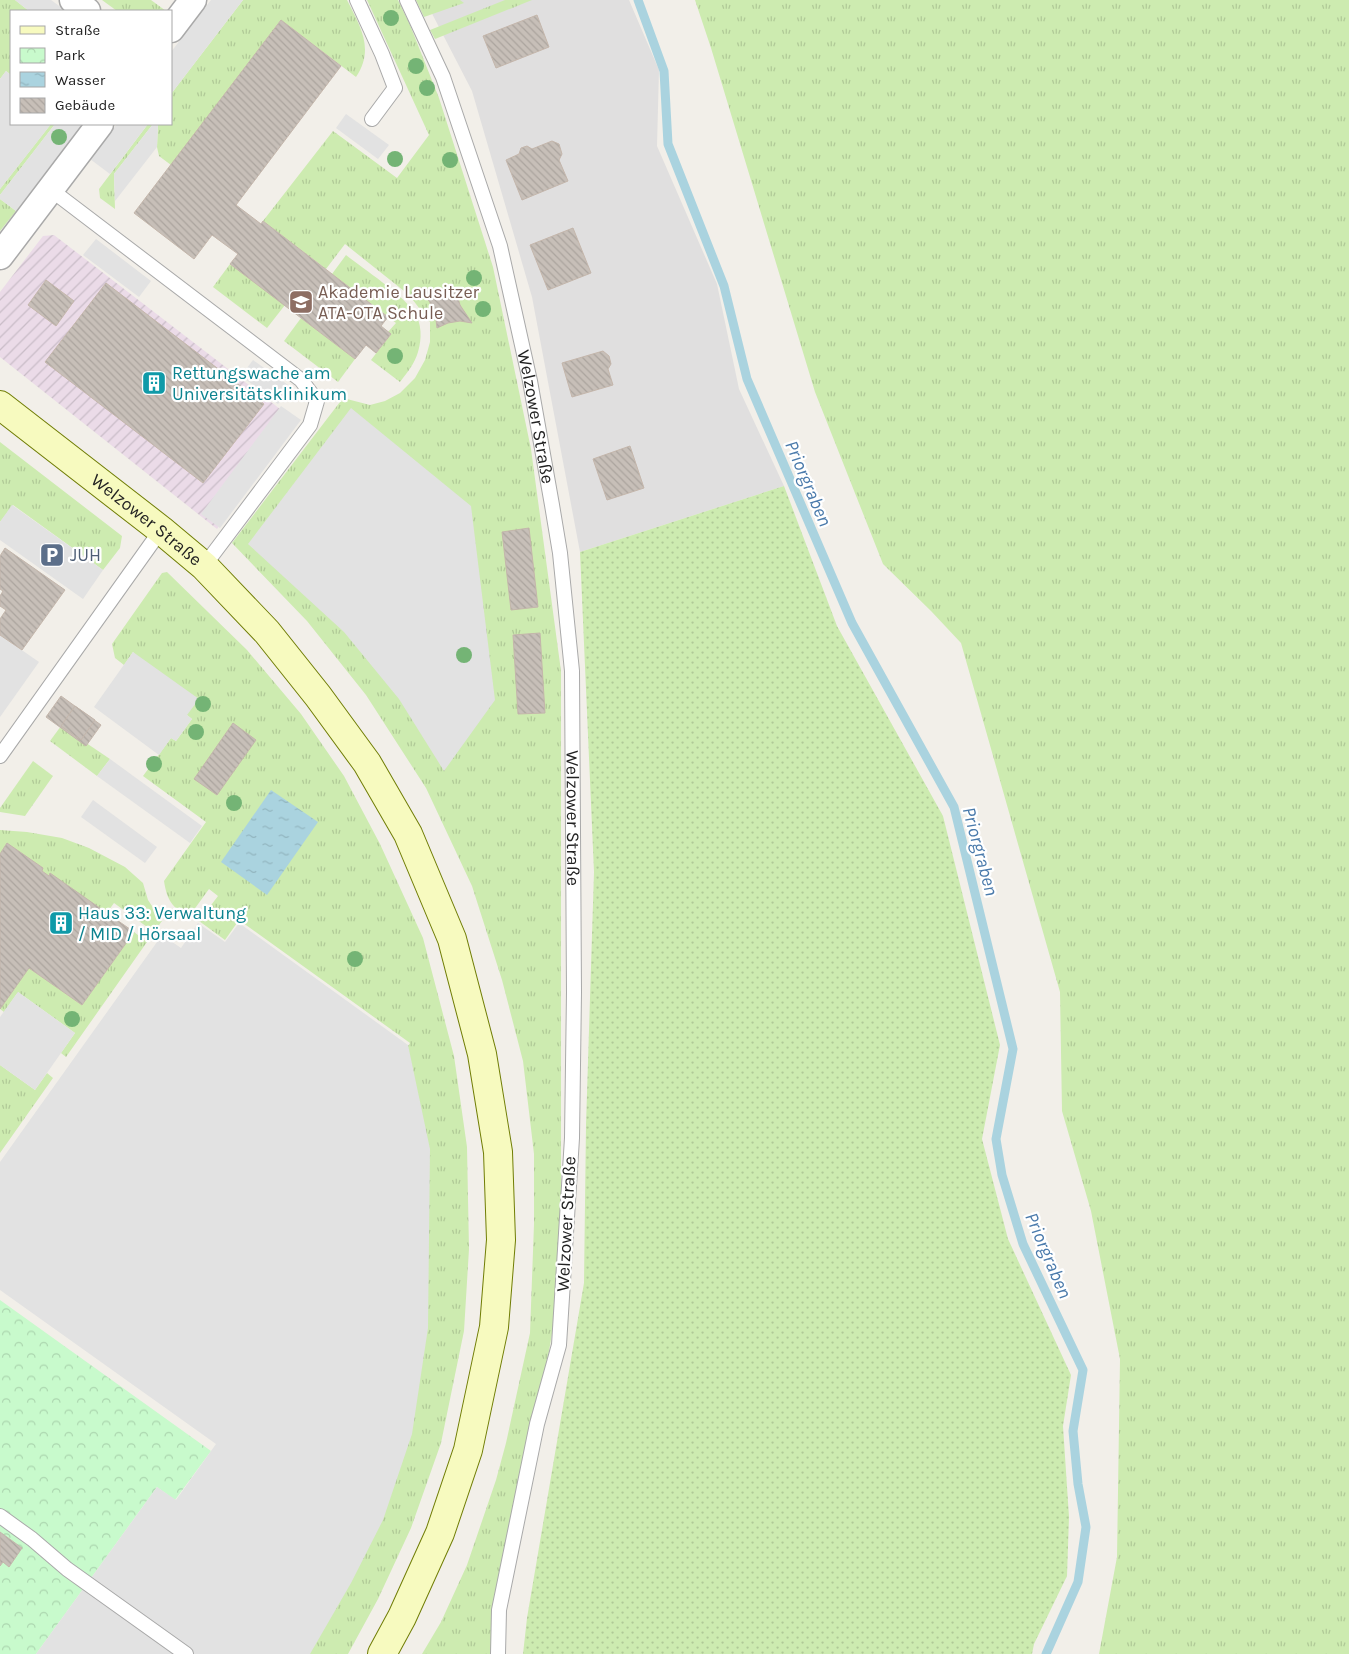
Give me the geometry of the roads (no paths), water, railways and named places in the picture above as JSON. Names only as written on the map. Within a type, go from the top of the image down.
[{"type":"street","points":[[73,0],[86,10]]},
{"type":"street","points":[[172,28],[193,0]]},
{"type":"street","points":[[0,256],[99,125]]},
{"type":"street","name":"Welzower Straße","points":[[0,405],[161,530],[204,566],[267,632],[318,696],[366,763],[403,826],[452,939],[484,1062],[498,1152],[501,1240],[494,1327],[468,1450],[440,1533],[402,1617],[382,1654]]},
{"type":"lane","points":[[357,0],[382,54],[394,88],[372,119]]},
{"type":"lane","name":"Welzower Straße","points":[[407,0],[443,77],[500,246],[530,381],[552,505],[560,553],[572,671],[574,992],[572,1129],[559,1346],[537,1424],[498,1610],[498,1654]]},
{"type":"lane","points":[[50,189],[301,380],[317,401],[310,425],[204,566]]},
{"type":"lane","points":[[0,756],[161,530]]},
{"type":"lane","points":[[0,1516],[32,1539],[67,1569],[186,1654]]},
{"type":"water","points":[[271,790],[318,822],[267,895],[221,862]]},
{"type":"waterway","name":"Priorgraben","points":[[638,0],[664,71],[668,144],[724,286],[747,379],[852,623],[954,807],[1013,1049],[996,1139],[1002,1175],[1023,1244],[1083,1370],[1073,1431],[1078,1484],[1086,1527],[1078,1582],[1046,1654]]},
{"type":"place","name":"Akademie Lausitzer ATA-OTA Schule","points":[[301,302]]},
{"type":"place","name":"Rettungswache am Universitätsklinikum","points":[[154,383]]},
{"type":"place","name":"JUH","points":[[52,555]]},
{"type":"place","name":"Haus 33: Verwaltung / MID / Hörsaal","points":[[61,923]]}]
